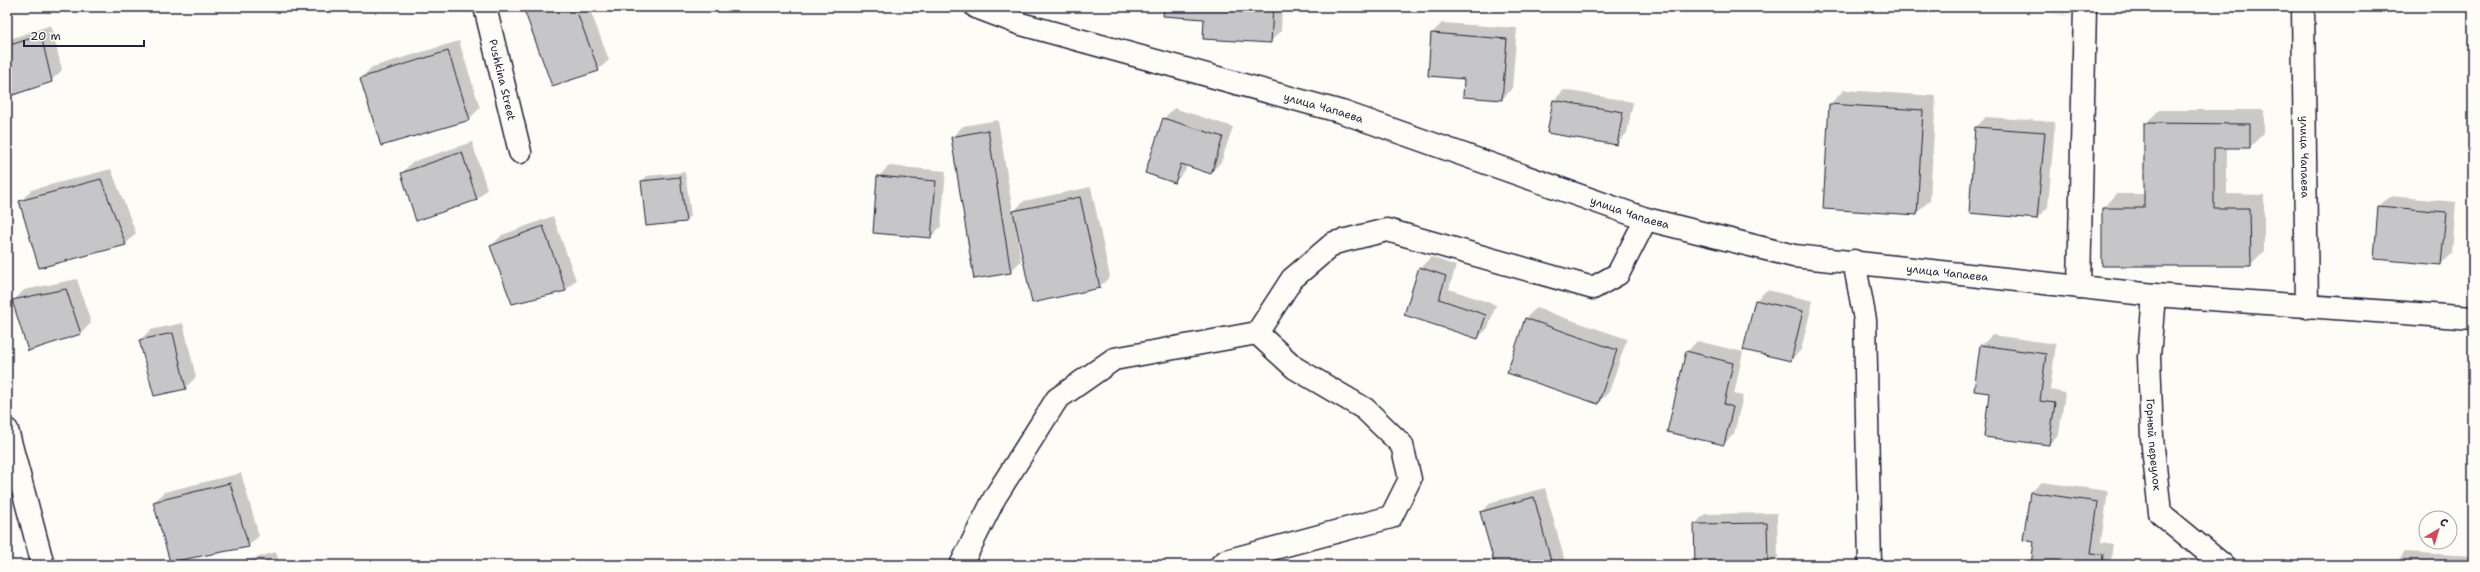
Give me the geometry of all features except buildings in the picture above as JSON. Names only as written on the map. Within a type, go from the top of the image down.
[{"type":"street","name":"Pushkina Street","points":[[485,7],[520,152]]},
{"type":"street","name":"улица Чапаева","points":[[976,7],[1028,27],[1342,112],[1646,219],[1794,256],[1854,261],[2079,288],[2154,295],[2473,318]]},
{"type":"street","points":[[2079,288],[2086,7]]},
{"type":"street","name":"улица Чапаева","points":[[2303,7],[2307,307]]},
{"type":"street","points":[[961,565],[995,497],[1057,399],[1114,359],[1257,332],[1292,279],[1334,243],[1387,230],[1593,288],[1618,274],[1646,219]]},
{"type":"street","points":[[1854,261],[1865,320],[1870,565]]},
{"type":"street","name":"Горный переулок","points":[[2154,295],[2149,364],[2152,438],[2160,513],[2223,565]]},
{"type":"street","points":[[1221,565],[1226,561],[1391,517],[1410,479],[1402,445],[1365,409],[1294,368],[1257,332]]},
{"type":"street","points":[[7,430],[43,565]]},
{"type":"shaded area","points":[[2031,7],[2066,7],[2066,17]]}]
